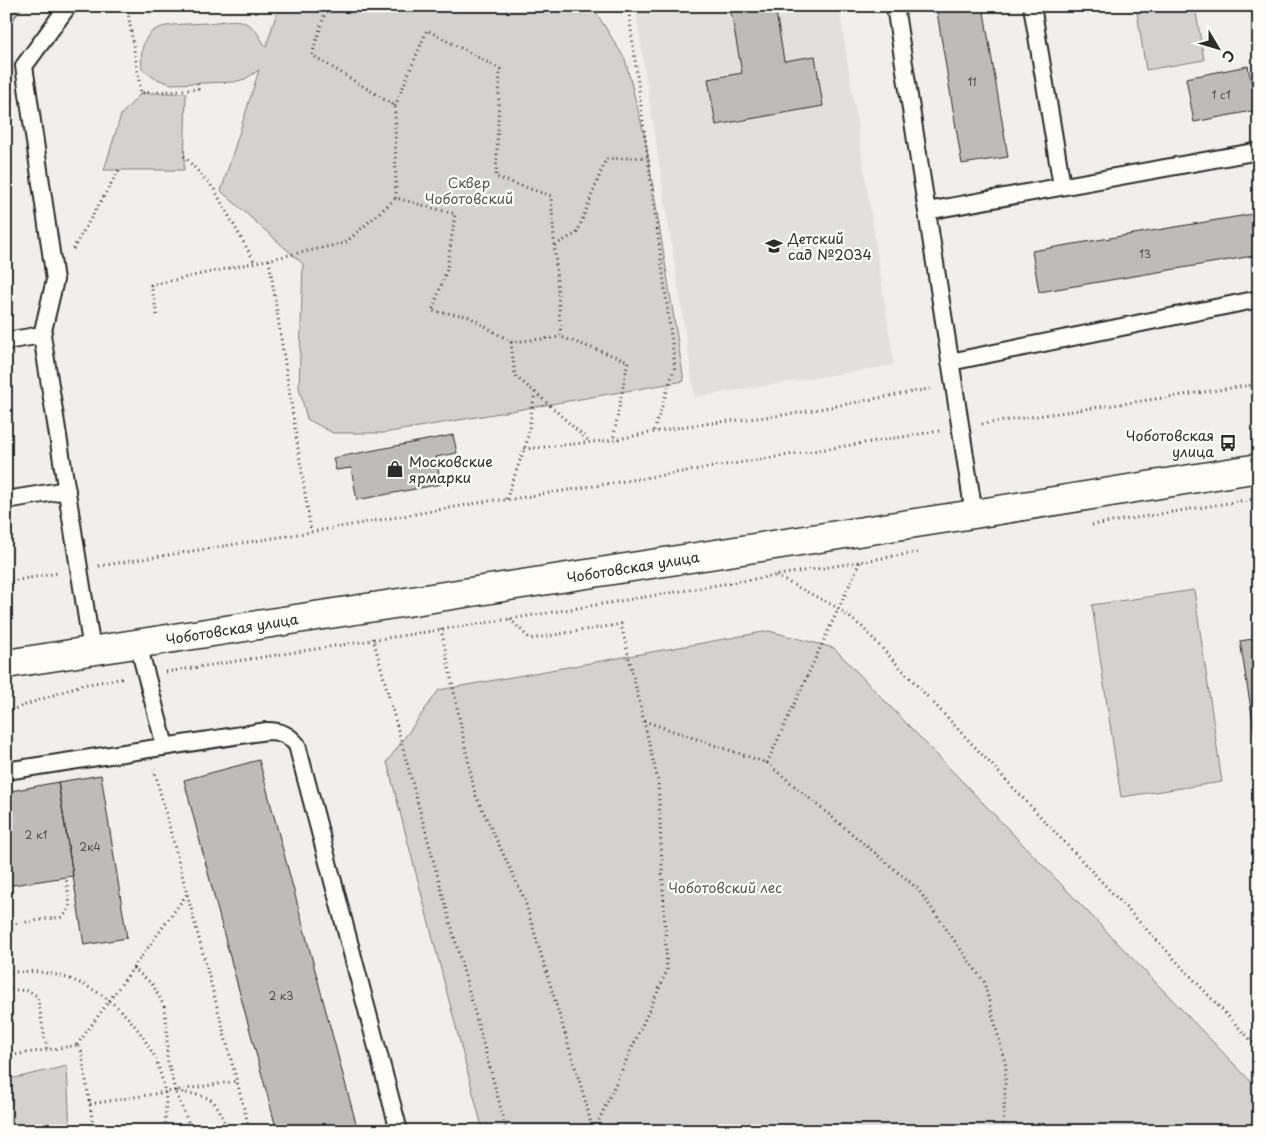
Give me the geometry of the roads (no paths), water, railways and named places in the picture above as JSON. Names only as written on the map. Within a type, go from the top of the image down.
[{"type":"main road","name":"Чоботовская улица","points":[[6,664],[1259,468]]},
{"type":"lane","points":[[68,6],[24,66],[54,280],[42,335],[92,650]]},
{"type":"lane","points":[[895,6],[974,514]]},
{"type":"lane","points":[[1032,6],[1062,186]]},
{"type":"lane","points":[[927,211],[1259,151]]},
{"type":"lane","points":[[950,362],[1259,299]]},
{"type":"lane","points":[[6,341],[42,335]]},
{"type":"lane","points":[[6,500],[67,490]]},
{"type":"lane","points":[[138,644],[165,746]]},
{"type":"lane","points":[[6,771],[165,746],[277,731],[285,734],[297,745],[399,1131]]},
{"type":"place","name":"Детский сад №2034","points":[[774,246]]},
{"type":"place","name":"Чоботовская улица","points":[[1228,443]]},
{"type":"place","name":"Московские ярмарки","points":[[395,469]]},
{"type":"park label","name":"Сквер Чоботовский","points":[[469,190]]},
{"type":"park label","name":"Чоботовский лес","points":[[725,887]]}]
